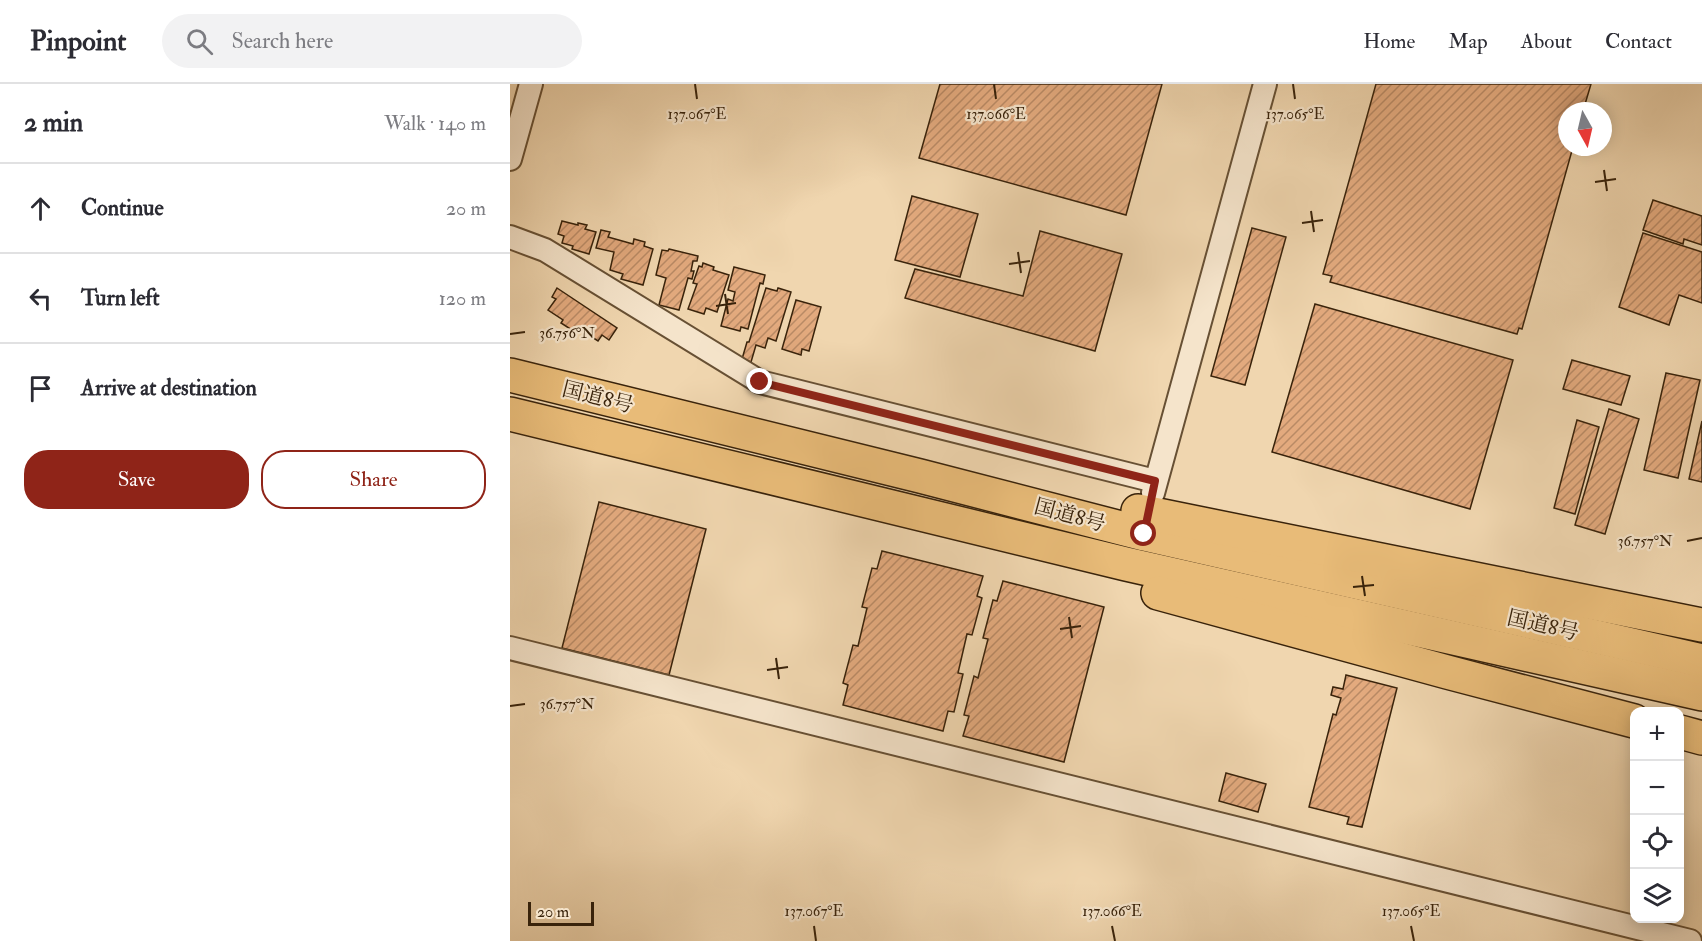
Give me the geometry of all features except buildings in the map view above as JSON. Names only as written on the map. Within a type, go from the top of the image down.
[{"type":"highway","name":"国道8号","points":[[510,375],[920,476],[1146,523],[1214,551],[1702,661]]},
{"type":"highway","name":"国道8号","points":[[510,414],[1209,583],[1702,694]]},
{"type":"highway","points":[[747,472],[877,516],[1630,720]]},
{"type":"highway","points":[[1146,523],[1702,625]]},
{"type":"highway","points":[[1684,733],[1702,738]]},
{"type":"street","points":[[510,159],[531,84]]},
{"type":"street","points":[[1146,523],[1155,481],[1265,84]]},
{"type":"street","points":[[510,237],[544,250],[760,382],[1155,481]]},
{"type":"street","points":[[510,648],[1690,941]]},
{"type":"route","points":[[760,382],[1155,481],[1144,534]]}]
